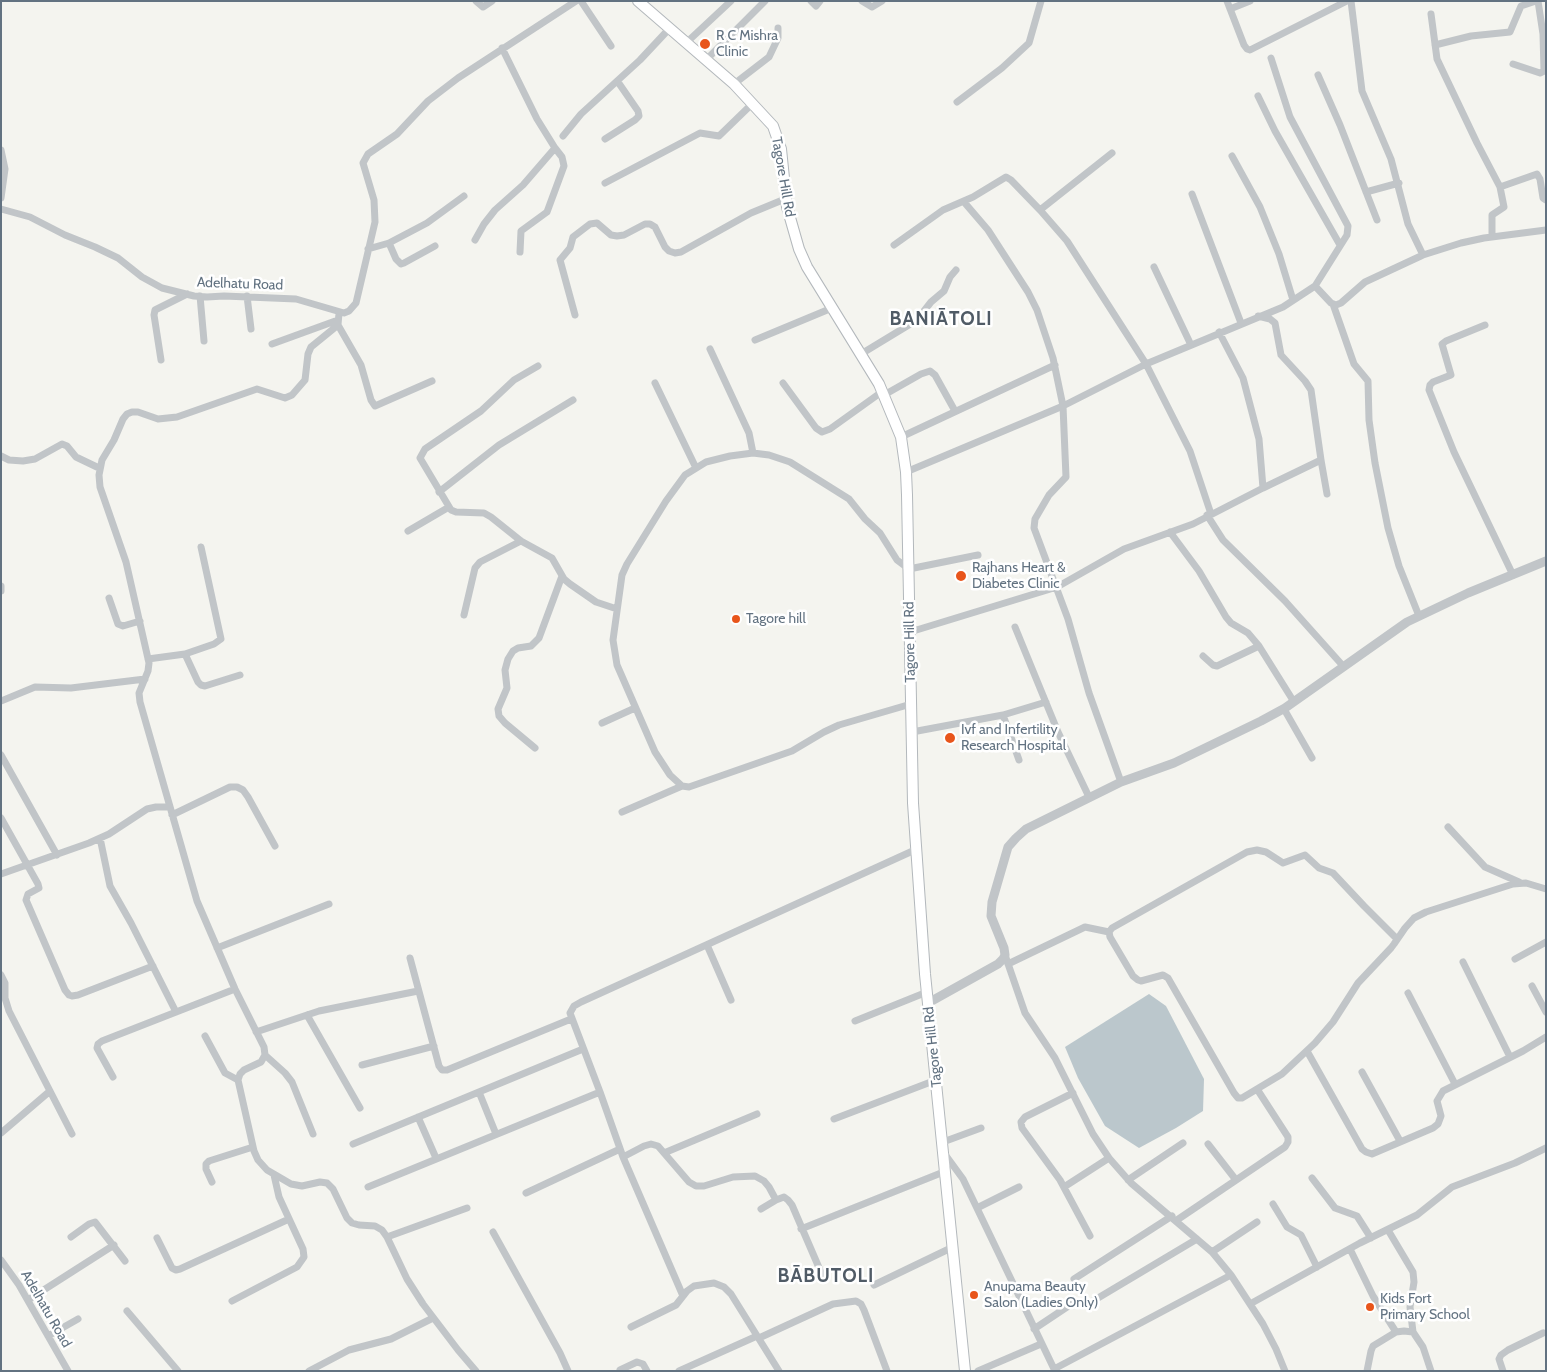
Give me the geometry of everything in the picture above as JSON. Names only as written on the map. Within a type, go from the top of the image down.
[{"type":"main road","name":"Tagore Hill Rd","points":[[638,1],[734,84],[773,126],[781,149],[785,200],[793,234],[799,249],[807,267],[883,393],[901,437],[906,472],[916,849],[927,998],[965,1371]]},
{"type":"street","points":[[476,1],[483,6],[492,1]]},
{"type":"street","points":[[473,1370],[433,1318],[407,1279],[382,1230],[375,1226],[352,1223],[347,1218],[333,1188],[327,1183],[320,1182],[302,1186],[291,1184],[267,1170],[258,1160],[253,1147],[238,1080],[244,1070],[261,1062],[265,1055],[264,1047],[235,989],[197,901],[172,815],[140,702],[139,693],[148,671],[148,658],[126,562],[103,500],[99,468],[123,419],[132,412],[138,412],[158,419],[177,417],[257,389],[279,397],[285,398],[292,395],[305,380],[308,354],[311,347],[356,303],[375,222],[375,210],[363,163],[368,154],[397,134],[436,95],[502,48],[576,1]]},
{"type":"street","points":[[581,1],[611,46]]},
{"type":"street","points":[[706,60],[765,1]]},
{"type":"street","points":[[811,1],[816,6],[820,1]]},
{"type":"street","points":[[862,1],[872,7],[882,1]]},
{"type":"street","points":[[957,102],[1002,68],[1029,43],[1041,1]]},
{"type":"street","points":[[1227,1],[1244,45],[1250,50],[1349,1],[1362,91],[1387,149],[1399,183],[1408,224],[1423,255]]},
{"type":"street","points":[[1230,10],[1250,1]]},
{"type":"street","points":[[1435,45],[1471,36],[1510,32],[1521,6],[1537,1],[1543,34],[1545,72],[1540,73],[1513,64]]},
{"type":"street","points":[[686,44],[729,2]]},
{"type":"street","points":[[1431,14],[1438,59],[1500,187],[1504,207],[1492,215],[1492,237]]},
{"type":"street","points":[[734,84],[765,62],[769,57],[778,38],[778,28]]},
{"type":"street","points":[[563,136],[581,114],[618,82],[669,29]]},
{"type":"street","points":[[502,48],[537,119],[562,156],[564,166],[547,212],[521,231],[520,252]]},
{"type":"street","points":[[906,472],[1063,406],[1146,364],[1272,311],[1315,286],[1348,231],[1348,226],[1290,117],[1271,58]]},
{"type":"street","points":[[1318,74],[1377,220]]},
{"type":"street","points":[[605,139],[639,116],[618,82]]},
{"type":"street","points":[[1258,96],[1275,131],[1340,245]]},
{"type":"street","points":[[606,183],[700,133],[719,136],[753,103]]},
{"type":"street","points":[[475,240],[495,210],[523,185],[555,148]]},
{"type":"street","points":[[1,150],[5,170],[1,198]]},
{"type":"street","points":[[1040,210],[1112,153]]},
{"type":"street","points":[[1232,156],[1260,207],[1293,300]]},
{"type":"street","points":[[1500,187],[1536,174],[1540,179],[1543,198],[1546,200]]},
{"type":"street","points":[[894,245],[943,210],[964,202],[1003,178],[1008,177],[1067,241],[1146,364],[1190,450],[1209,515],[1223,540],[1285,601],[1344,667]]},
{"type":"street","points":[[1366,192],[1399,183]]},
{"type":"street","points":[[1192,194],[1241,323]]},
{"type":"street","points":[[368,249],[389,243],[436,218],[464,196]]},
{"type":"street","points":[[575,315],[560,260],[570,248],[573,237],[590,224],[597,223],[611,235],[617,236],[645,224],[650,224],[655,227],[665,247],[675,253],[682,252],[751,213],[785,200]]},
{"type":"street","points":[[964,202],[993,237],[1030,297],[1041,320],[1055,366],[1063,406],[1066,477],[1053,490],[1035,519],[1034,525],[1057,587],[1089,693],[1121,782]]},
{"type":"street","name":"Adelhatu Road","points":[[1,209],[30,217],[65,235],[95,246],[118,258],[152,284],[200,296],[296,299],[338,319]]},
{"type":"street","points":[[1333,304],[1341,303],[1356,289],[1371,279],[1423,255],[1461,243],[1546,230]]},
{"type":"street","points":[[389,243],[396,259],[401,264],[435,246]]},
{"type":"street","points":[[1154,267],[1191,345]]},
{"type":"street","points":[[861,354],[917,320],[931,302],[944,291],[949,279],[956,270]]},
{"type":"street","points":[[1315,286],[1333,304],[1354,364],[1368,381],[1375,463],[1388,528],[1399,566],[1419,616]]},
{"type":"street","points":[[160,360],[155,310],[187,294]]},
{"type":"street","points":[[200,296],[204,341]]},
{"type":"street","points":[[247,296],[251,329]]},
{"type":"street","points":[[754,340],[832,308]]},
{"type":"street","points":[[1257,316],[1270,319],[1275,323],[1281,355],[1311,390],[1320,460],[1327,494]]},
{"type":"street","points":[[272,344],[338,319]]},
{"type":"street","points":[[338,319],[361,365],[371,400],[375,406],[379,406],[432,381]]},
{"type":"street","points":[[1485,325],[1442,344],[1451,375],[1433,382],[1429,390],[1451,446],[1514,575]]},
{"type":"street","points":[[1219,332],[1243,378],[1259,439],[1264,488]]},
{"type":"street","points":[[710,348],[749,433],[754,453]]},
{"type":"street","points":[[538,366],[514,380],[481,411],[425,449],[420,458],[449,507],[456,512],[484,513],[491,517],[520,541],[552,558],[562,576],[570,584],[596,602],[617,609]]},
{"type":"street","points":[[901,437],[1055,366]]},
{"type":"street","points":[[783,384],[816,428],[822,432],[830,429],[883,393],[930,371],[935,375],[955,411]]},
{"type":"street","points":[[655,383],[696,468]]},
{"type":"street","points":[[439,492],[499,445],[573,400]]},
{"type":"street","points":[[1,456],[10,460],[23,461],[35,458],[62,444],[67,446],[76,457],[99,468]]},
{"type":"street","points":[[682,786],[670,775],[655,752],[617,665],[613,640],[622,575],[627,564],[672,490],[696,468],[706,462],[730,456],[754,453],[769,455],[790,462],[849,499],[865,519],[880,533],[897,560],[909,569],[978,555]]},
{"type":"street","points":[[910,632],[1057,587],[1124,549],[1193,524],[1320,460]]},
{"type":"street","points":[[408,532],[449,507]]},
{"type":"street","points":[[1170,532],[1199,571],[1226,617],[1231,623],[1248,633],[1259,646],[1294,702]]},
{"type":"street","points":[[464,616],[474,568],[480,562],[520,541]]},
{"type":"street","points":[[148,658],[185,654],[214,644],[221,639],[201,547]]},
{"type":"street","points":[[1284,1370],[1274,1343],[1250,1304],[1212,1252],[1128,1180],[1109,1158],[1093,1134],[1055,1058],[1025,1013],[991,916],[1003,860],[1008,847],[1026,830],[1089,797],[1121,782],[1174,763],[1284,709],[1388,635],[1419,616],[1546,560]]},
{"type":"street","points":[[535,748],[505,723],[498,709],[507,688],[505,670],[508,659],[513,651],[535,643],[562,576]]},
{"type":"street","points":[[1,586],[1,591]]},
{"type":"street","points":[[109,598],[118,624],[123,626],[140,621]]},
{"type":"street","points":[[1015,628],[1065,748],[1089,797]]},
{"type":"street","points":[[1204,656],[1213,665],[1217,666],[1259,646]]},
{"type":"street","points":[[185,654],[201,684],[205,686],[240,675]]},
{"type":"street","points":[[1,701],[36,687],[71,688],[145,679]]},
{"type":"street","points":[[912,732],[1002,715],[1046,702]]},
{"type":"street","points":[[622,812],[682,786],[689,787],[792,751],[839,725],[911,704]]},
{"type":"street","points":[[602,723],[635,708]]},
{"type":"street","points":[[1284,709],[1312,758]]},
{"type":"street","points":[[1002,715],[1019,760]]},
{"type":"street","points":[[1,755],[56,855]]},
{"type":"street","points":[[172,815],[230,787],[237,787],[243,790],[248,797],[275,846]]},
{"type":"street","points":[[1,874],[100,838],[147,809],[170,807]]},
{"type":"street","points":[[1,818],[28,864],[39,888],[28,894],[26,900],[68,995],[78,995],[153,966]]},
{"type":"street","points":[[1448,827],[1484,868],[1520,883],[1546,889]]},
{"type":"street","points":[[100,838],[110,886],[176,1012]]},
{"type":"street","points":[[683,1296],[623,1158],[600,1092],[571,1019],[570,1014],[574,1006],[916,849]]},
{"type":"street","points":[[1109,932],[1112,928],[1247,852],[1262,850],[1282,863],[1305,855],[1319,868],[1333,872],[1397,939]]},
{"type":"street","points":[[1109,932],[1110,937],[1133,976],[1138,980],[1141,981],[1163,974],[1168,978],[1238,1098],[1246,1097],[1282,1074],[1307,1051],[1333,1022],[1358,983],[1391,948],[1410,922],[1418,915],[1520,883]]},
{"type":"street","points":[[217,948],[329,904]]},
{"type":"street","points":[[854,1021],[927,998],[1006,959],[1085,928],[1109,932]]},
{"type":"street","points":[[1515,959],[1546,942]]},
{"type":"street","points":[[707,945],[731,1000]]},
{"type":"street","points":[[410,958],[439,1066],[442,1070],[447,1070],[571,1019]]},
{"type":"street","points":[[1463,962],[1510,1056]]},
{"type":"street","points":[[1,975],[5,983],[5,998],[9,1011],[72,1134]]},
{"type":"street","points":[[1532,986],[1546,1012]]},
{"type":"street","points":[[113,1077],[97,1048],[98,1044],[102,1041],[235,989]]},
{"type":"street","points":[[256,1032],[330,1008],[418,991]]},
{"type":"street","points":[[1408,992],[1455,1084]]},
{"type":"street","points":[[307,1015],[360,1108]]},
{"type":"street","points":[[205,1036],[225,1074],[238,1080]]},
{"type":"street","points":[[1307,1051],[1362,1149],[1372,1154],[1438,1124],[1441,1116],[1437,1101],[1443,1091],[1546,1037]]},
{"type":"street","points":[[362,1065],[434,1046]]},
{"type":"street","points":[[353,1144],[583,1050]]},
{"type":"street","points":[[265,1055],[285,1072],[292,1082],[313,1134]]},
{"type":"street","points":[[1362,1072],[1400,1141]]},
{"type":"street","points":[[834,1119],[936,1080]]},
{"type":"street","points":[[1074,1279],[1236,1180],[1285,1147],[1288,1137],[1257,1089]]},
{"type":"street","points":[[1,1133],[50,1091]]},
{"type":"street","points":[[480,1092],[496,1134]]},
{"type":"street","points":[[368,1187],[600,1092]]},
{"type":"street","points":[[1073,1093],[1025,1117],[1020,1122],[1022,1128],[1064,1187],[1090,1236]]},
{"type":"street","points":[[664,1153],[756,1114]]},
{"type":"street","points":[[418,1117],[436,1158]]},
{"type":"street","points":[[981,1128],[943,1147],[962,1179],[1054,1370],[1230,1275]]},
{"type":"street","points":[[1128,1180],[1183,1143]]},
{"type":"street","points":[[623,1158],[651,1144],[658,1146],[689,1182],[696,1186],[704,1186],[733,1176],[755,1176],[764,1181],[776,1200]]},
{"type":"street","points":[[1208,1144],[1236,1180]]},
{"type":"street","points":[[212,1182],[206,1169],[206,1164],[253,1147]]},
{"type":"street","points":[[1250,1304],[1350,1249],[1423,1212],[1452,1187],[1546,1148]]},
{"type":"street","points":[[526,1193],[620,1149]]},
{"type":"street","points":[[1064,1187],[1109,1158]]},
{"type":"street","points":[[801,1228],[946,1171]]},
{"type":"street","points":[[232,1301],[297,1267],[304,1257],[303,1249],[279,1196],[274,1175]]},
{"type":"street","points":[[1312,1178],[1335,1208],[1357,1216],[1371,1238]]},
{"type":"street","points":[[976,1208],[1019,1187]]},
{"type":"street","points":[[761,1209],[776,1200],[784,1198],[788,1200],[823,1278]]},
{"type":"street","points":[[1273,1204],[1287,1226],[1301,1235],[1317,1267]]},
{"type":"street","points":[[387,1237],[467,1208]]},
{"type":"street","points":[[157,1238],[172,1268],[176,1270],[289,1219]]},
{"type":"street","points":[[71,1237],[95,1222],[125,1261]]},
{"type":"street","points":[[1212,1252],[1257,1222]]},
{"type":"street","points":[[1388,1230],[1413,1272],[1414,1282],[1410,1307],[1413,1332],[1422,1347],[1432,1371]]},
{"type":"street","points":[[493,1232],[560,1353],[568,1371]]},
{"type":"street","points":[[1093,1301],[1198,1239]]},
{"type":"street","points":[[28,1300],[114,1246]]},
{"type":"street","points":[[874,1285],[953,1247]]},
{"type":"street","points":[[1350,1249],[1373,1296],[1396,1332]]},
{"type":"street","name":"Adelhatu Road","points":[[1,1260],[28,1300],[68,1371]]},
{"type":"street","points":[[631,1327],[670,1309],[694,1286],[703,1283],[714,1283],[724,1287],[731,1294],[779,1371]]},
{"type":"street","points":[[679,1371],[828,1306],[850,1300],[861,1304],[887,1371]]},
{"type":"street","points":[[1034,1329],[1073,1303]]},
{"type":"street","points":[[127,1311],[178,1371]]},
{"type":"street","points":[[309,1371],[349,1350],[391,1339],[433,1318]]},
{"type":"street","points":[[48,1336],[78,1319]]},
{"type":"street","points":[[1367,1371],[1373,1346],[1396,1332],[1413,1332]]},
{"type":"street","points":[[1502,1371],[1499,1359],[1501,1355],[1543,1334]]},
{"type":"street","points":[[978,1371],[1041,1344]]},
{"type":"street","points":[[620,1370],[637,1362],[643,1364],[647,1371]]},
{"type":"shaded area","points":[[1149,994],[1166,1006],[1204,1079],[1203,1111],[1139,1148],[1105,1126],[1078,1078],[1065,1047]]},
{"type":"place","name":"R C Mishra Clinic","points":[[705,44]]},
{"type":"place","name":"Rajhans Heart & Diabetes Clinic","points":[[961,576]]},
{"type":"place","name":"Tagore hill","points":[[736,619]]},
{"type":"place","name":"Ivf and Infertility Research Hospital","points":[[950,738]]},
{"type":"place","name":"Anupama Beauty Salon (Ladies Only)","points":[[974,1295]]},
{"type":"place","name":"Kids Fort Primary School","points":[[1370,1307]]},
{"type":"district","name":"BANIĀTOLI","points":[[941,319]]},
{"type":"district","name":"BĀBUTOLI","points":[[826,1276]]}]
